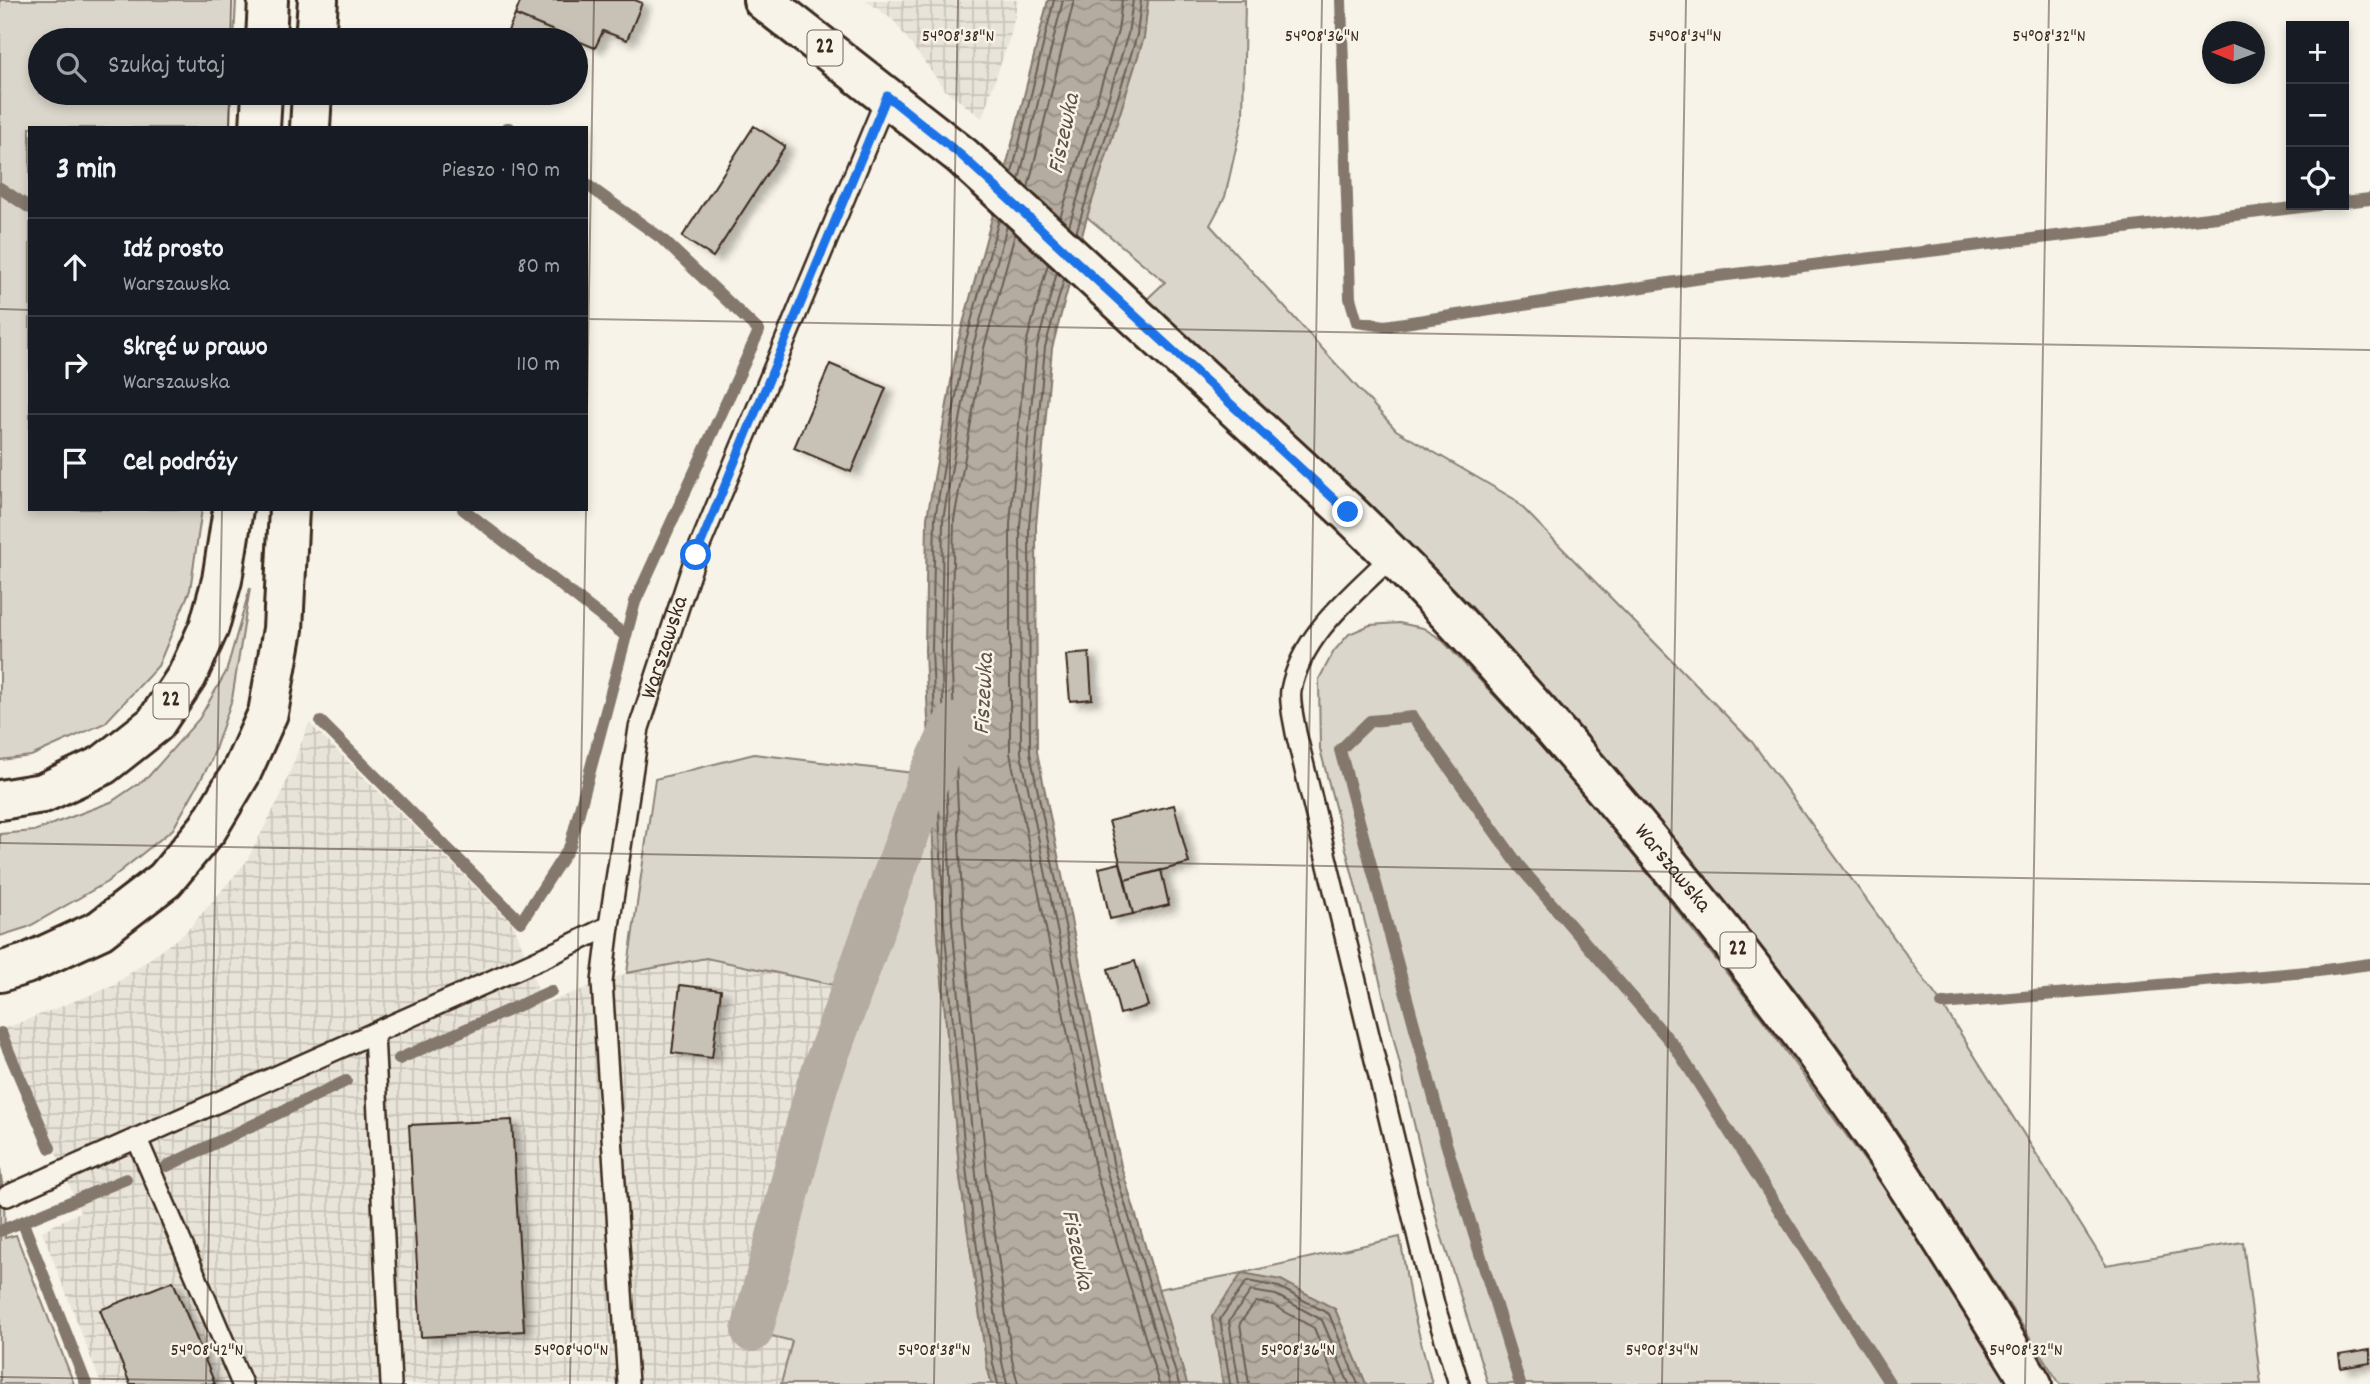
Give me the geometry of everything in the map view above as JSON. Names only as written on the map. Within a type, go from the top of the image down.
[{"type":"main road","points":[[267,28],[268,0]]},
{"type":"main road","points":[[317,28],[318,0]]},
{"type":"main road","name":"Warszawska","points":[[763,0],[962,156],[1393,555],[1496,662],[1712,916],[1807,1040],[1898,1170],[2032,1384]]},
{"type":"main road","points":[[260,126],[261,105]]},
{"type":"main road","points":[[310,126],[311,105]]},
{"type":"main road","name":"22","points":[[0,800],[43,793],[103,765],[155,724],[187,676],[209,627],[222,580],[233,511]]},
{"type":"main road","points":[[0,972],[26,964],[100,930],[165,880],[208,828],[241,773],[268,713],[282,629],[289,511]]},
{"type":"lane","name":"Warszawska","points":[[628,1384],[602,982],[639,728],[696,555],[887,96]]},
{"type":"lane","points":[[1393,555],[1306,646],[1290,692],[1296,733],[1377,1071],[1434,1304],[1458,1384]]},
{"type":"lane","points":[[7,1196],[609,926]]},
{"type":"lane","points":[[374,1033],[391,1384]]},
{"type":"lane","points":[[137,1139],[242,1384]]},
{"type":"shaded area","points":[[0,0],[236,0],[235,28],[28,28],[28,105],[231,105],[230,126],[28,126],[28,511],[202,511],[190,590],[158,666],[105,723],[31,756],[0,760]]},
{"type":"shaded area","points":[[866,0],[1018,0],[1011,34],[982,118],[945,90],[894,21]]},
{"type":"shaded area","points":[[1148,0],[1245,0],[1243,117],[1225,197],[1210,225],[1396,430],[1514,499],[1752,742],[1942,1004],[2106,1265],[2243,1242],[2261,1384],[2060,1384],[1885,1112],[1809,1007],[1703,873],[1584,732],[1472,607],[1377,511],[1145,301],[1165,282],[1087,217],[1144,37]]},
{"type":"shaded area","points":[[250,588],[232,699],[211,761],[173,829],[107,882],[28,927],[0,936],[0,834],[34,831],[111,802],[148,777],[199,719],[226,672]]},
{"type":"shaded area","points":[[1399,623],[1423,628],[1441,639],[1572,778],[1755,1009],[1891,1197],[2009,1384],[1488,1384],[1439,1228],[1377,969],[1320,749],[1319,679],[1334,651],[1349,634],[1370,625]]},
{"type":"shaded area","points":[[309,723],[514,925],[543,1004],[627,973],[706,958],[853,989],[817,1087],[753,1331],[792,1341],[781,1384],[101,1384],[42,1231],[80,1212],[6,1028],[113,986],[186,932],[246,862],[280,797]]},
{"type":"shaded area","points":[[754,754],[930,775],[937,924],[960,1177],[987,1366],[992,1384],[781,1384],[792,1341],[752,1331],[817,1086],[853,989],[706,958],[627,973],[655,779]]},
{"type":"shaded area","points":[[0,1169],[5,1238],[16,1235],[74,1384],[0,1384]]},
{"type":"shaded area","points":[[1400,1237],[1411,1303],[1432,1384],[1366,1384],[1335,1309],[1212,1317],[1223,1384],[1187,1384],[1158,1289]]},
{"type":"water","name":"Fiszewka","points":[[1048,0],[1148,0],[1144,37],[1087,217],[1052,348],[1036,526],[1037,752],[1121,1166],[1187,1384],[992,1384],[987,1366],[960,1177],[937,924],[925,651],[927,518],[958,342]]},
{"type":"water","points":[[1242,1273],[1281,1280],[1335,1309],[1366,1384],[1223,1384],[1212,1317]]},
{"type":"building","points":[[521,0],[635,0],[642,3],[627,40],[603,31],[595,48],[588,45],[588,28],[547,28],[515,15]]},
{"type":"building","points":[[515,15],[546,28],[509,28]]},
{"type":"building","points":[[754,126],[785,146],[713,257],[682,237]]},
{"type":"building","points":[[830,364],[886,388],[851,472],[794,448]]},
{"type":"building","points":[[1089,653],[1092,699],[1070,701],[1066,655]]},
{"type":"building","points":[[1174,805],[1189,863],[1125,880],[1109,821]]},
{"type":"building","points":[[1120,863],[1133,914],[1110,919],[1099,868]]},
{"type":"building","points":[[1161,870],[1169,905],[1133,914],[1125,880]]},
{"type":"building","points":[[1135,961],[1148,1006],[1120,1014],[1108,969]]},
{"type":"building","points":[[680,985],[721,990],[712,1058],[672,1053]]},
{"type":"building","points":[[512,1120],[524,1331],[421,1337],[409,1125]]},
{"type":"building","points":[[173,1281],[215,1384],[130,1384],[100,1310]]},
{"type":"building","points":[[2370,1350],[2370,1363],[2341,1368],[2339,1355]]},
{"type":"waterway","points":[[1341,0],[1350,298],[1357,322],[1385,326],[1702,278],[2286,209]]},
{"type":"waterway","points":[[321,722],[521,922],[570,846],[635,602],[759,331],[661,238],[588,185]]},
{"type":"waterway","points":[[0,188],[28,207]]},
{"type":"waterway","points":[[2349,201],[2370,199]]},
{"type":"waterway","points":[[466,511],[626,636]]},
{"type":"waterway","points":[[1520,1384],[1446,1143],[1340,750],[1370,721],[1413,717],[1520,867],[1676,1048],[1890,1384]]},
{"type":"waterway","points":[[752,1331],[817,1086],[930,775],[954,724]]},
{"type":"waterway","points":[[1942,1004],[2318,971],[2370,964]]},
{"type":"waterway","points":[[399,1059],[551,991]]},
{"type":"waterway","points":[[1,1033],[50,1148]]},
{"type":"waterway","points":[[167,1166],[346,1081]]},
{"type":"waterway","points":[[0,1231],[126,1179]]},
{"type":"waterway","points":[[23,1223],[86,1384]]},
{"type":"route","points":[[696,555],[887,96],[962,156],[1348,512]]}]
